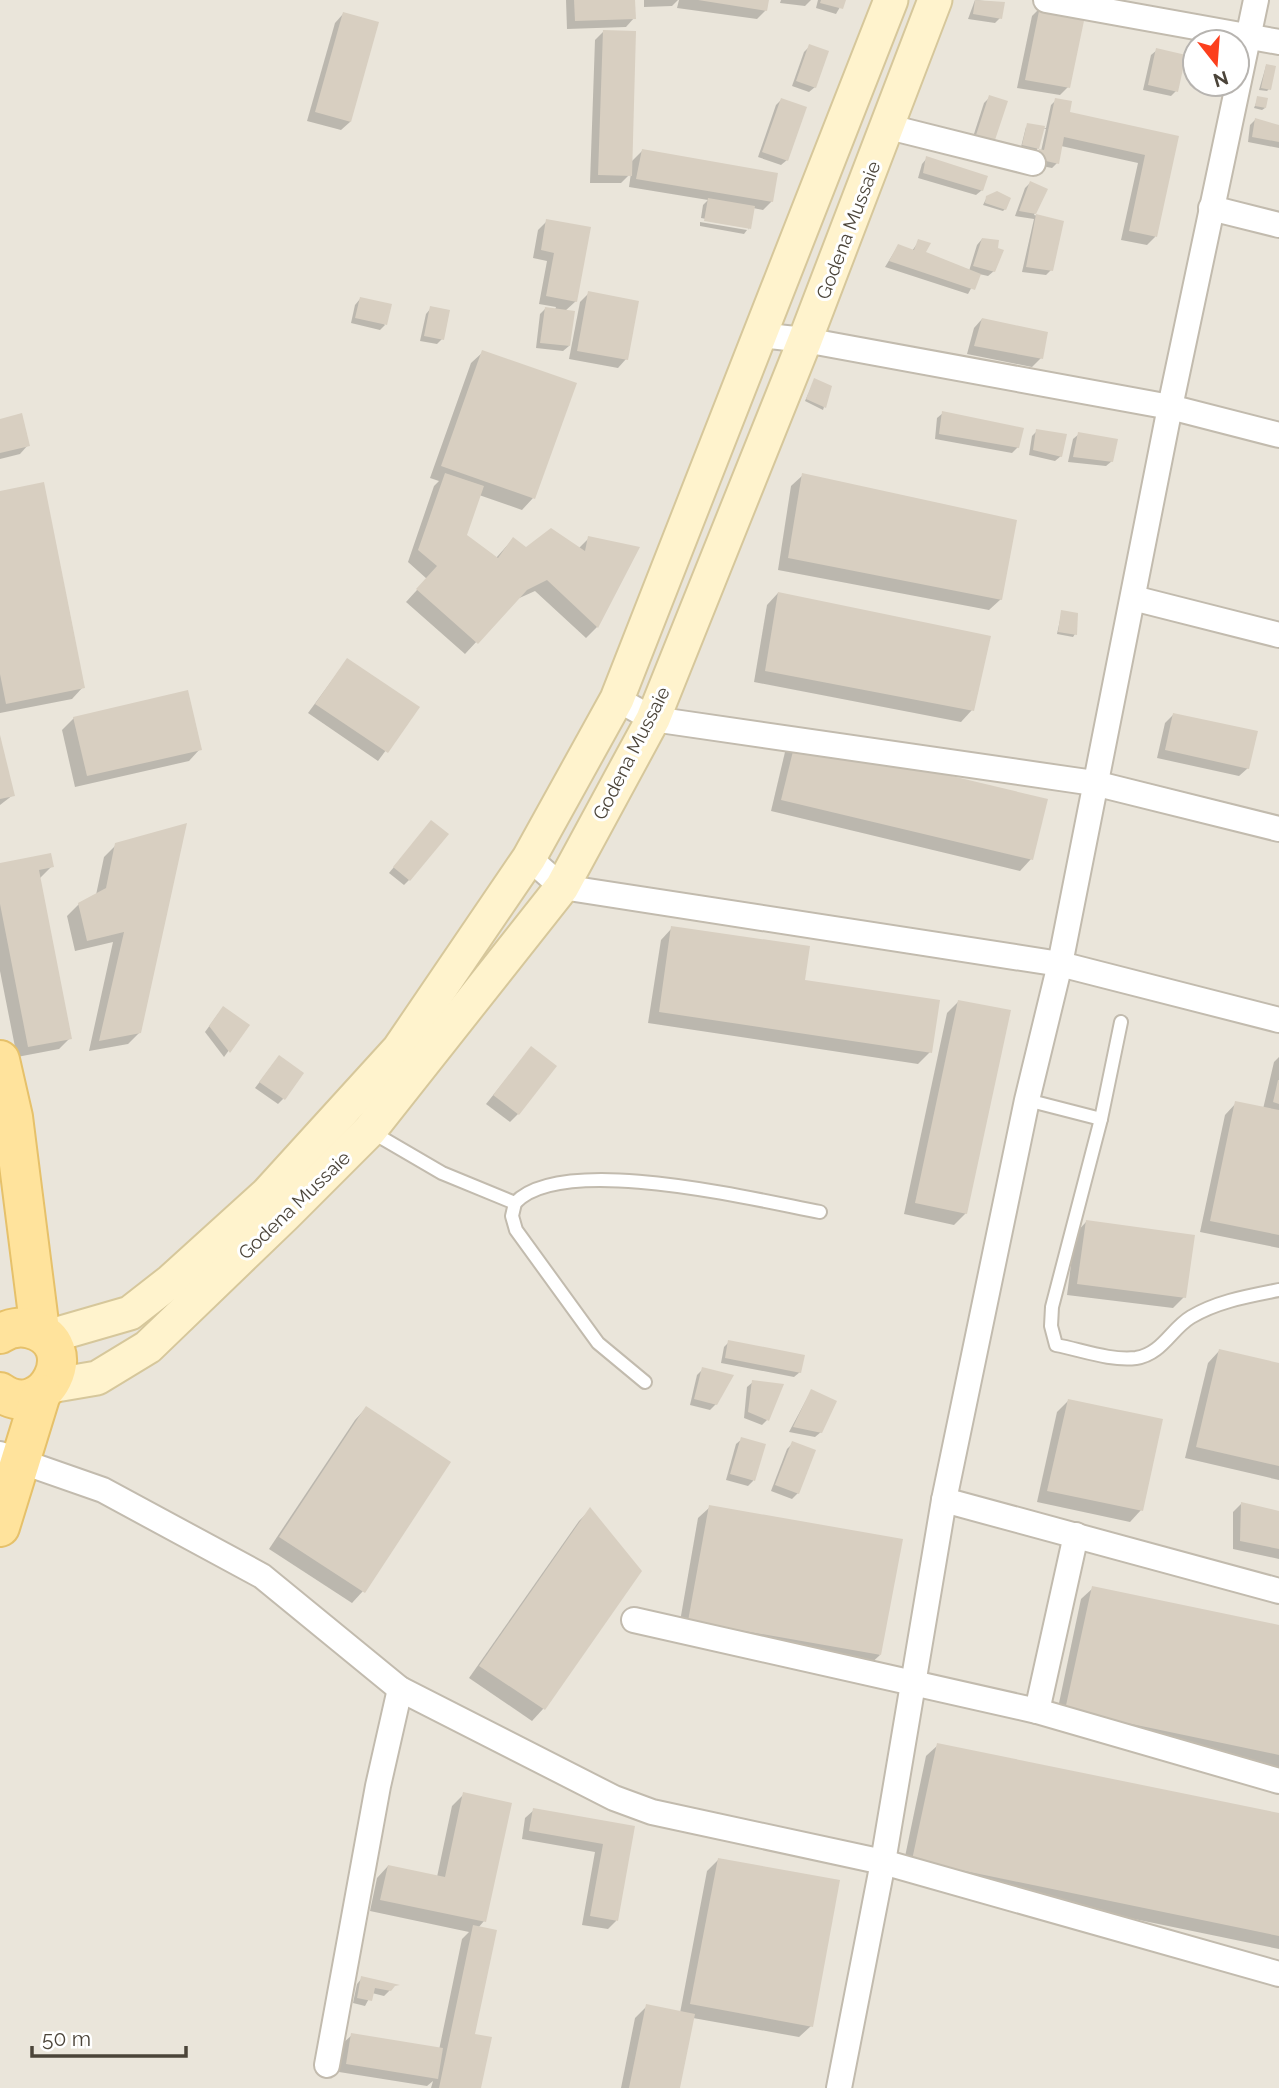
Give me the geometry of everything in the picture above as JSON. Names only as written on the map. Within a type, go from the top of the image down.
[{"type":"main road","points":[[0,1060],[7,1119],[43,1334],[57,1355],[58,1366],[11,1457],[0,1527]]},
{"type":"main road","points":[[0,1335],[16,1327],[43,1334]]},
{"type":"main road","points":[[0,1392],[18,1400],[46,1390]]},
{"type":"street","name":"Godena Mussaie","points":[[46,1390],[97,1378],[148,1347],[276,1205],[399,1049],[528,858],[617,699],[891,0]]},
{"type":"street","name":"Godena Mussaie","points":[[43,1334],[130,1313],[276,1205],[370,1130],[562,887],[653,719],[889,127],[935,0]]},
{"type":"street","points":[[1046,0],[1209,28]]},
{"type":"street","points":[[1251,29],[1256,0]]},
{"type":"street","points":[[1251,35],[1279,42]]},
{"type":"street","points":[[839,2088],[883,1862],[944,1500],[1027,1100],[1060,964],[1170,407],[1236,98]]},
{"type":"street","points":[[889,127],[1033,163]]},
{"type":"street","points":[[1211,208],[1279,225]]},
{"type":"street","points":[[760,335],[805,340],[1170,407],[1279,435]]},
{"type":"street","points":[[1133,598],[1279,635]]},
{"type":"street","points":[[617,699],[653,719],[1094,783],[1279,829]]},
{"type":"street","points":[[528,858],[562,887],[1060,964],[1279,1020]]},
{"type":"street","points":[[11,1457],[103,1490],[262,1576],[400,1689],[626,1803],[652,1812],[883,1862],[1279,1974]]},
{"type":"street","points":[[944,1500],[1279,1591]]},
{"type":"street","points":[[1037,1711],[1076,1535]]},
{"type":"street","points":[[634,1620],[1037,1711],[1279,1782]]},
{"type":"street","points":[[327,2065],[378,1786],[400,1689]]},
{"type":"lane","points":[[1121,1022],[1101,1119],[1052,1307],[1051,1326],[1056,1345],[1114,1359],[1136,1358],[1152,1354],[1188,1318],[1213,1305],[1279,1290]]},
{"type":"lane","points":[[1027,1100],[1101,1119]]},
{"type":"lane","points":[[370,1130],[442,1173],[515,1203]]},
{"type":"lane","points":[[645,1382],[598,1343],[516,1230],[512,1216],[515,1203],[533,1189],[563,1182],[620,1182],[684,1185],[820,1212]]},
{"type":"shaded area","points":[[0,0],[1279,0],[1279,2088],[0,2088]]},
{"type":"building","points":[[574,0],[635,0],[636,19],[575,21]]},
{"type":"building","points":[[698,0],[769,0],[767,11]]},
{"type":"building","points":[[821,0],[846,0],[843,9],[820,3]]},
{"type":"building","points":[[975,0],[1005,2],[1002,19],[973,14]]},
{"type":"building","points":[[1040,6],[1085,16],[1070,88],[1025,80]]},
{"type":"building","points":[[343,12],[379,22],[351,122],[315,112]]},
{"type":"building","points":[[603,30],[636,31],[632,176],[598,175]]},
{"type":"building","points":[[809,44],[829,51],[816,88],[796,81]]},
{"type":"building","points":[[1156,48],[1181,54],[1178,92],[1148,85]]},
{"type":"building","points":[[1266,64],[1276,66],[1271,90],[1261,88]]},
{"type":"building","points":[[989,95],[1008,101],[995,140],[976,135]]},
{"type":"building","points":[[1257,96],[1268,98],[1266,108],[1255,106]]},
{"type":"building","points":[[781,98],[807,107],[788,161],[762,152]]},
{"type":"building","points":[[1055,98],[1072,101],[1070,112],[1179,136],[1157,237],[1129,231],[1145,155],[1064,137],[1059,164],[1037,159],[1039,149],[1044,150]]},
{"type":"building","points":[[1255,118],[1279,125],[1279,142],[1252,137]]},
{"type":"building","points":[[1027,123],[1045,126],[1039,149],[1022,145]]},
{"type":"building","points":[[642,149],[778,173],[773,202],[636,179]]},
{"type":"building","points":[[926,156],[988,176],[983,191],[923,173]]},
{"type":"building","points":[[1030,181],[1048,189],[1036,214],[1019,211]]},
{"type":"building","points":[[997,191],[1011,198],[1006,210],[985,203],[986,196]]},
{"type":"building","points":[[708,198],[755,206],[751,229],[704,221]]},
{"type":"building","points":[[1036,214],[1064,221],[1053,271],[1026,267]]},
{"type":"building","points":[[546,219],[591,227],[577,302],[546,296],[554,253],[541,250]]},
{"type":"building","points":[[982,238],[999,240],[998,248],[1004,250],[995,272],[973,266]]},
{"type":"building","points":[[918,239],[931,243],[926,252],[981,274],[975,290],[889,261],[898,244],[914,250]]},
{"type":"building","points":[[588,291],[639,301],[628,360],[577,351]]},
{"type":"building","points":[[360,297],[392,304],[387,325],[355,318]]},
{"type":"building","points":[[430,306],[450,310],[444,340],[424,336]]},
{"type":"building","points":[[545,307],[575,311],[570,346],[540,343]]},
{"type":"building","points":[[982,318],[1048,332],[1043,359],[974,346]]},
{"type":"building","points":[[482,350],[577,383],[535,499],[441,466]]},
{"type":"building","points":[[814,378],[832,386],[826,408],[806,399]]},
{"type":"building","points":[[942,411],[1024,428],[1019,448],[939,434]]},
{"type":"building","points":[[22,413],[30,446],[0,453],[0,419]]},
{"type":"building","points":[[1036,429],[1067,434],[1062,457],[1033,450]]},
{"type":"building","points":[[1078,432],[1118,439],[1113,462],[1073,457]]},
{"type":"building","points":[[445,473],[484,486],[467,535],[498,558],[513,537],[526,547],[551,528],[585,551],[588,536],[640,547],[598,628],[547,580],[527,590],[478,644],[416,589],[437,566],[418,550]]},
{"type":"building","points":[[802,473],[1017,520],[1002,600],[788,558]]},
{"type":"building","points":[[44,482],[85,688],[6,704],[0,674],[0,491]]},
{"type":"building","points":[[778,592],[991,636],[974,711],[765,671]]},
{"type":"building","points":[[1061,610],[1078,613],[1077,635],[1058,632]]},
{"type":"building","points":[[347,658],[420,707],[388,753],[315,704]]},
{"type":"building","points":[[188,690],[202,750],[87,776],[73,717]]},
{"type":"building","points":[[1173,713],[1258,731],[1249,769],[1165,750]]},
{"type":"building","points":[[0,735],[15,796],[0,799]]},
{"type":"building","points":[[796,739],[1048,799],[1033,860],[781,800]]},
{"type":"building","points":[[431,820],[449,834],[410,881],[393,867]]},
{"type":"building","points":[[187,823],[141,1033],[99,1041],[124,932],[87,941],[78,903],[106,888],[115,843]]},
{"type":"building","points":[[51,853],[54,867],[39,870],[72,1039],[28,1047],[0,904],[0,863]]},
{"type":"building","points":[[671,926],[810,946],[805,980],[940,1000],[932,1053],[659,1012]]},
{"type":"building","points":[[958,1000],[1011,1010],[967,1214],[915,1203]]},
{"type":"building","points":[[223,1006],[250,1025],[230,1053],[209,1026]]},
{"type":"building","points":[[531,1046],[557,1066],[519,1115],[493,1095]]},
{"type":"building","points":[[279,1055],[304,1073],[285,1100],[259,1082]]},
{"type":"building","points":[[1279,1080],[1279,1104],[1273,1102]]},
{"type":"building","points":[[1235,1101],[1279,1110],[1279,1235],[1210,1221]]},
{"type":"building","points":[[1086,1220],[1195,1235],[1186,1298],[1077,1284]]},
{"type":"building","points":[[728,1340],[805,1355],[801,1373],[725,1358]]},
{"type":"building","points":[[1219,1349],[1279,1363],[1279,1466],[1196,1447]]},
{"type":"building","points":[[702,1367],[734,1375],[717,1405],[694,1399]]},
{"type":"building","points":[[752,1380],[784,1384],[769,1421],[748,1412]]},
{"type":"building","points":[[811,1389],[837,1401],[822,1433],[793,1427]]},
{"type":"building","points":[[1068,1399],[1163,1419],[1143,1511],[1047,1491]]},
{"type":"building","points":[[366,1406],[451,1462],[365,1593],[279,1537]]},
{"type":"building","points":[[741,1437],[766,1444],[755,1481],[730,1474]]},
{"type":"building","points":[[792,1441],[816,1450],[799,1494],[775,1485]]},
{"type":"building","points":[[1241,1502],[1279,1511],[1279,1549],[1240,1541]]},
{"type":"building","points":[[709,1505],[903,1539],[881,1655],[688,1621]]},
{"type":"building","points":[[590,1507],[642,1571],[545,1710],[479,1666]]},
{"type":"building","points":[[1092,1586],[1279,1625],[1279,1755],[1065,1710]]},
{"type":"building","points":[[937,1743],[1279,1813],[1279,1936],[912,1860]]},
{"type":"building","points":[[463,1792],[512,1803],[486,1922],[380,1900],[388,1865],[445,1877]]},
{"type":"building","points":[[533,1808],[635,1826],[618,1921],[590,1916],[603,1844],[529,1831]]},
{"type":"building","points":[[718,1858],[840,1880],[813,2027],[690,2004]]},
{"type":"building","points":[[473,1925],[497,1930],[475,2034],[492,2037],[481,2088],[439,2088]]},
{"type":"building","points":[[361,1976],[400,1985],[391,1991],[375,1988],[372,2001],[357,1998]]},
{"type":"building","points":[[646,2004],[695,2014],[680,2088],[629,2088]]},
{"type":"building","points":[[351,2033],[443,2048],[438,2079],[346,2064]]}]
